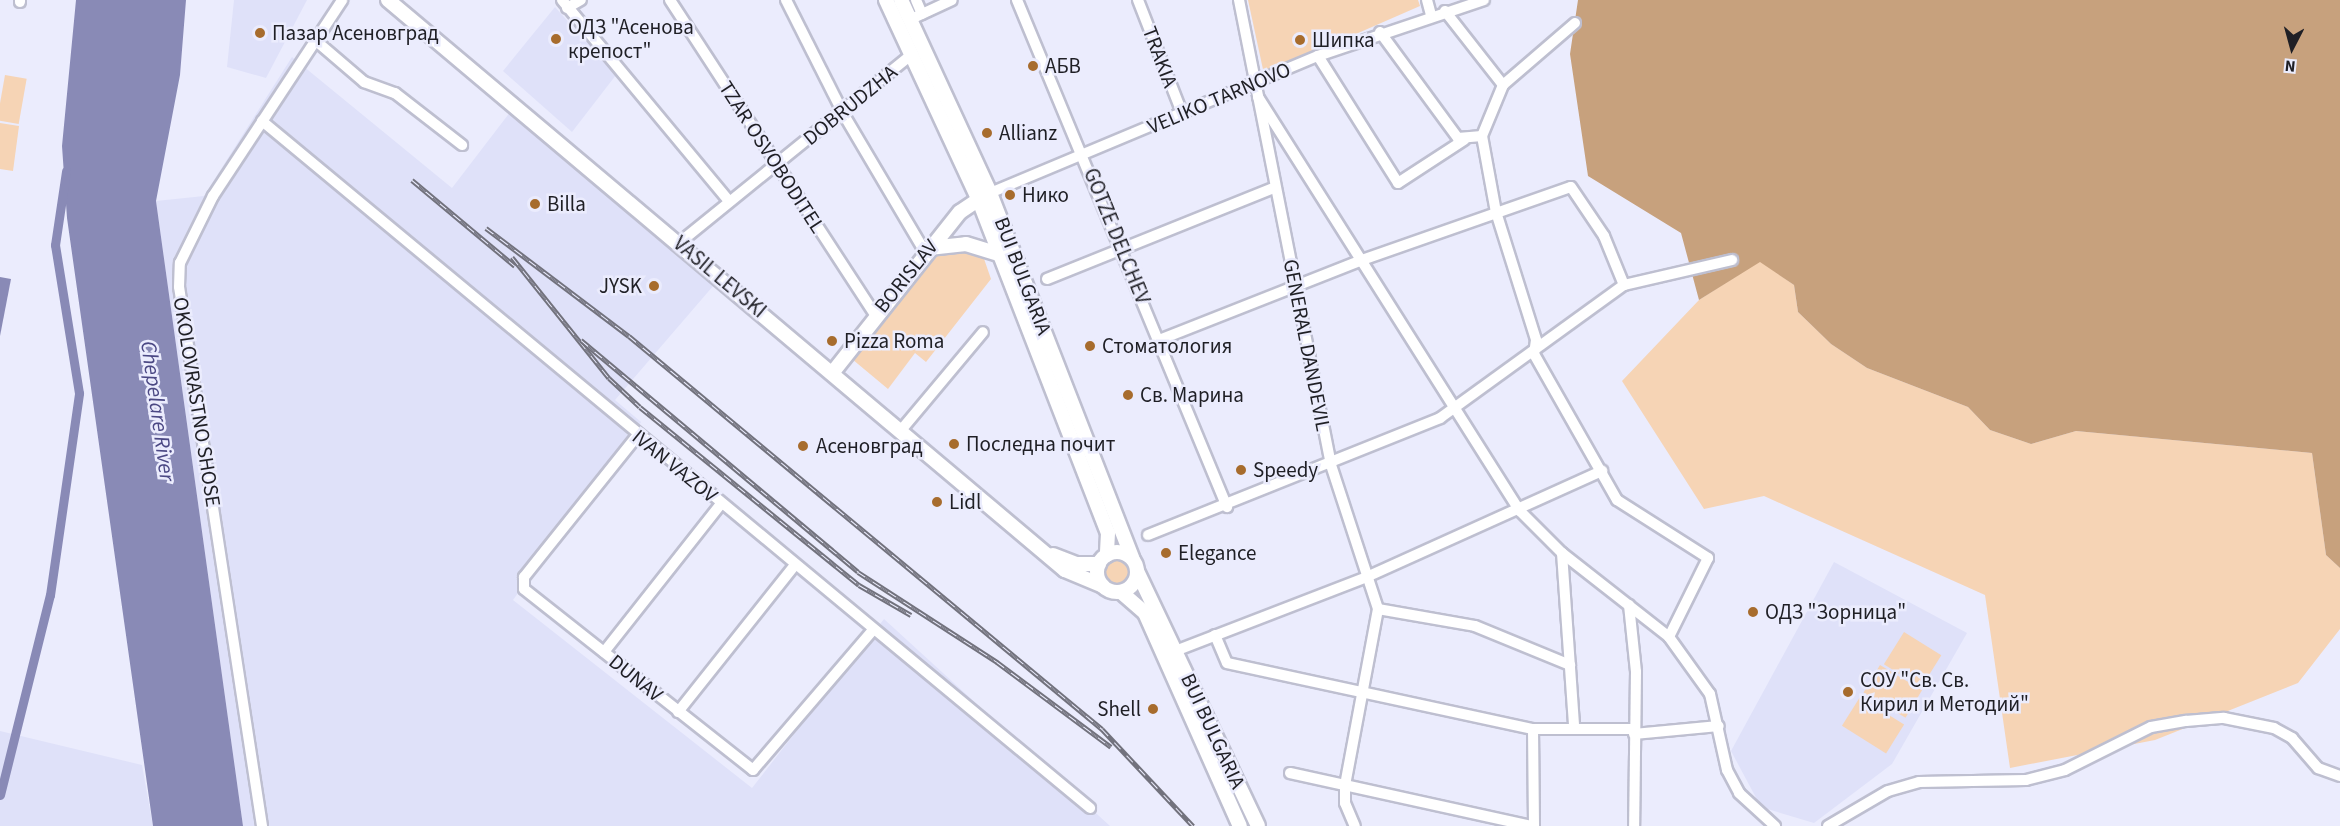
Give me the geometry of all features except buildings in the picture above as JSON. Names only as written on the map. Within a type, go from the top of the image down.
[{"type":"main road","name":"VASIL LEVSKI","points":[[388,0],[1051,554],[1074,577],[1103,586]]},
{"type":"main road","name":"BUI BULGARIA","points":[[886,0],[909,57],[984,196],[999,254],[1108,533],[1103,559]]},
{"type":"main road","name":"BUI BULGARIA","points":[[901,0],[916,17],[984,196],[1132,558]]},
{"type":"main road","name":"BORISLAV","points":[[833,372],[875,314],[927,250],[984,196]]},
{"type":"main road","points":[[927,250],[966,244],[999,254]]},
{"type":"main road","points":[[1122,552],[1132,558],[1137,571],[1135,582],[1121,592],[1103,586],[1103,559],[1122,552]]},
{"type":"main road","name":"VASIL LEVSKI","points":[[1051,554],[1076,564],[1103,559]]},
{"type":"main road","name":"BUI BULGARIA","points":[[1137,571],[1258,826]]},
{"type":"main road","name":"BUI BULGARIA","points":[[1121,592],[1145,613],[1240,826]]},
{"type":"street","name":"OKOLOVRASTNO SHOSE","points":[[262,826],[179,287],[186,246],[262,121],[342,0]]},
{"type":"street","points":[[580,0],[564,4],[729,201]]},
{"type":"street","name":"TZAR OSVOBODITEL","points":[[670,0],[875,314]]},
{"type":"street","points":[[786,0],[844,114],[927,250]]},
{"type":"street","points":[[916,0],[916,17],[952,0]]},
{"type":"street","name":"GOTZE DELCHEV","points":[[1017,0],[1085,155],[1227,507]]},
{"type":"street","name":"TRAKIA","points":[[1138,0],[1182,113]]},
{"type":"street","name":"GENERAL DANDEVIL","points":[[1239,0],[1273,188],[1296,288],[1331,465],[1378,609],[1365,689],[1345,786],[1345,803],[1355,826]]},
{"type":"street","points":[[1427,0],[1431,15]]},
{"type":"street","name":"VELIKO TARNOVO","points":[[984,196],[1318,56],[1380,32],[1484,0]]},
{"type":"street","points":[[1445,11],[1503,85]]},
{"type":"street","points":[[1575,23],[1503,85],[1482,136],[1496,212],[1536,340],[1534,354],[1617,500],[1708,558],[1669,637]]},
{"type":"street","points":[[1380,32],[1449,130],[1464,140]]},
{"type":"street","points":[[315,40],[364,82],[395,93],[462,145]]},
{"type":"street","points":[[1318,56],[1398,183],[1464,140],[1482,136]]},
{"type":"street","name":"DOBRUDZHA","points":[[679,243],[775,162],[844,114],[909,57]]},
{"type":"street","points":[[1258,97],[1520,511],[1562,553],[1669,637],[1710,694],[1727,770],[1739,793],[1775,826]]},
{"type":"street","name":"IVAN VAZOV","points":[[262,121],[637,436],[1090,808]]},
{"type":"street","points":[[1267,150],[1279,140],[1289,145]]},
{"type":"street","points":[[1159,340],[1296,288],[1362,260],[1571,187],[1604,236],[1624,285]]},
{"type":"street","points":[[1047,279],[1273,188]]},
{"type":"street","points":[[1148,535],[1227,507],[1331,465],[1455,407],[1534,354],[1624,285],[1732,260]]},
{"type":"street","points":[[902,429],[983,332]]},
{"type":"street","name":"DUNAV","points":[[637,436],[521,584],[753,770],[873,630]]},
{"type":"street","points":[[1175,651],[1369,576],[1520,511],[1602,471]]},
{"type":"street","points":[[604,652],[721,504]]},
{"type":"street","points":[[1562,553],[1574,726]]},
{"type":"street","points":[[678,712],[795,565]]},
{"type":"street","points":[[1629,605],[1635,826]]},
{"type":"street","points":[[1378,609],[1475,626],[1570,664]]},
{"type":"street","points":[[1215,635],[1227,663],[1365,689],[1533,729],[1574,726],[1634,732],[1719,726]]},
{"type":"street","points":[[1828,826],[1908,785],[2026,780],[2065,770],[2151,727],[2186,721],[2224,718],[2274,728],[2292,738],[2318,768],[2340,776]]},
{"type":"street","points":[[1290,773],[1533,826],[1533,729]]},
{"type":"shaded area","name":"Пазар Асеновград","points":[[234,0],[307,0],[266,78],[227,67]]},
{"type":"shaded area","name":"Шипка","points":[[1248,0],[1418,0],[1420,6],[1264,74]]},
{"type":"shaded area","points":[[1578,0],[2340,0],[2340,568],[2326,555],[2312,453],[2076,431],[2031,444],[1990,430],[1968,407],[1867,368],[1831,344],[1798,312],[1794,285],[1760,262],[1699,300],[1681,233],[1588,176],[1570,54]]},
{"type":"shaded area","name":"ОДЗ \"Асенова крепост\"","points":[[555,7],[616,75],[572,132],[503,71]]},
{"type":"shaded area","points":[[292,57],[452,188],[511,111],[720,278],[615,400],[641,422],[513,600],[752,788],[884,619],[1110,826],[243,826],[156,201],[204,196]]},
{"type":"shaded area","points":[[5,75],[27,79],[19,124],[0,121],[0,103]]},
{"type":"shaded area","points":[[0,123],[19,126],[13,171],[0,169]]},
{"type":"shaded area","points":[[957,250],[982,253],[991,279],[926,362],[915,353],[888,389],[852,359],[934,253]]},
{"type":"shaded area","points":[[1760,261],[1794,285],[1798,312],[1831,344],[1867,368],[1968,407],[1990,430],[2031,444],[2076,431],[2312,453],[2326,555],[2340,568],[2340,629],[2298,683],[2155,740],[2010,768],[1985,595],[1764,496],[1704,509],[1622,381],[1699,300]]},
{"type":"shaded area","points":[[1117,557],[1127,561],[1131,571],[1127,581],[1117,585],[1107,581],[1103,571],[1107,561]]},
{"type":"shaded area","name":"СОУ \"Св. Св. Кирил и Методий\"","points":[[1834,562],[1967,633],[1892,764],[1814,823],[1761,807],[1731,751]]},
{"type":"shaded area","points":[[1904,632],[1941,655],[1921,688],[1884,664]]},
{"type":"shaded area","points":[[1880,665],[1922,690],[1906,718],[1864,692]]},
{"type":"shaded area","points":[[1860,697],[1904,725],[1886,753],[1842,726]]},
{"type":"shaded area","points":[[0,731],[142,765],[153,826],[0,826]]},
{"type":"water","name":"Chepelare River","points":[[76,0],[186,0],[180,75],[156,201],[243,826],[153,826],[67,218],[62,146]]},
{"type":"water","points":[[0,277],[11,279],[0,336]]},
{"type":"waterway","points":[[0,795],[50,595],[79,393],[55,245],[66,171]]},
{"type":"railway","points":[[412,180],[515,266]]},
{"type":"railway","points":[[486,228],[629,336],[1102,729],[1193,826]]},
{"type":"railway","points":[[512,257],[609,378],[640,407],[859,585],[911,615]]},
{"type":"railway","points":[[581,340],[858,572],[997,662],[1111,747]]},
{"type":"place","name":"Пазар Асеновград","points":[[260,33]]},
{"type":"place","name":"ОДЗ \"Асенова крепост\"","points":[[556,39]]},
{"type":"place","name":"Шипка","points":[[1300,40]]},
{"type":"place","name":"АБВ","points":[[1033,66]]},
{"type":"place","name":"Allianz","points":[[987,133]]},
{"type":"place","name":"Нико","points":[[1010,195]]},
{"type":"place","name":"Billa","points":[[535,204]]},
{"type":"place","name":"JYSK","points":[[654,286]]},
{"type":"place","name":"Pizza Roma","points":[[832,341]]},
{"type":"place","name":"Стоматология","points":[[1090,346]]},
{"type":"place","name":"Св. Марина","points":[[1128,395]]},
{"type":"place","name":"Последна почит","points":[[954,444]]},
{"type":"place","name":"Асеновград","points":[[803,446]]},
{"type":"place","name":"Speedy","points":[[1241,470]]},
{"type":"place","name":"Lidl","points":[[937,502]]},
{"type":"place","name":"Elegance","points":[[1166,553]]},
{"type":"place","name":"ОДЗ \"Зорница\"","points":[[1753,612]]},
{"type":"place","name":"СОУ \"Св. Св. Кирил и Методий\"","points":[[1848,692]]},
{"type":"place","name":"Shell","points":[[1153,709]]}]
